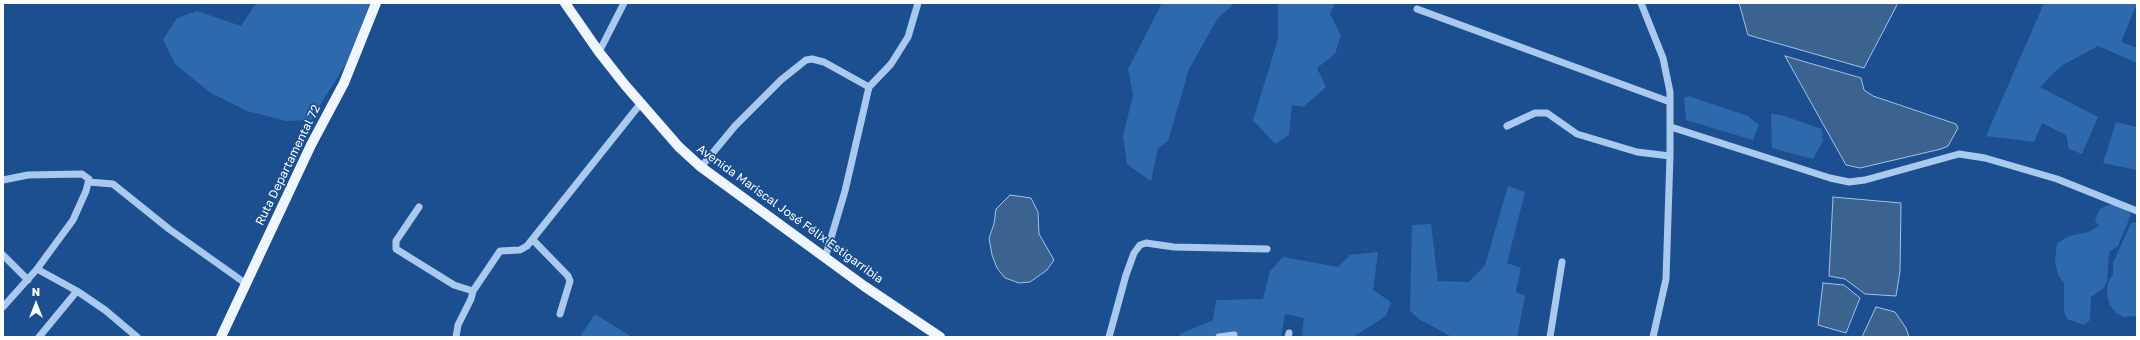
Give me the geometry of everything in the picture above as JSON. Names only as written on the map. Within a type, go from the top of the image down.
[{"type":"main road","name":"Ruta Departamental 72","points":[[222,336],[245,283],[311,146],[344,83],[376,3]]},
{"type":"main road","name":"Avenida Mariscal José Félix Estigarribia","points":[[565,3],[599,52],[641,103],[679,147],[701,167],[825,258],[940,337]]},
{"type":"street","points":[[599,52],[624,3]]},
{"type":"street","points":[[825,258],[845,191],[869,87],[891,64],[908,36],[918,3]]},
{"type":"street","points":[[1640,3],[1663,58],[1670,102],[1671,127],[1666,279],[1652,337]]},
{"type":"street","points":[[1417,9],[1670,102]]},
{"type":"street","points":[[701,167],[735,126],[781,80],[806,60],[824,62],[869,87]]},
{"type":"street","points":[[456,337],[458,325],[471,299],[473,291],[500,251],[520,250],[533,240],[641,103]]},
{"type":"street","points":[[1507,126],[1535,113],[1547,113],[1577,134],[1637,152],[1670,156]]},
{"type":"street","points":[[1671,127],[1830,178],[1849,182],[1865,180],[1959,154],[1985,158],[2057,179],[2137,211]]},
{"type":"street","points":[[3,180],[28,175],[82,174],[86,175],[89,182],[73,220],[37,269],[3,307]]},
{"type":"street","points":[[89,182],[113,184],[170,229],[245,283]]},
{"type":"street","points":[[419,207],[396,241],[396,248],[454,285],[473,291]]},
{"type":"street","points":[[533,240],[568,276],[570,281],[560,314]]},
{"type":"street","points":[[1109,337],[1126,275],[1134,253],[1140,245],[1146,243],[1174,247],[1267,249]]},
{"type":"street","points":[[3,255],[28,280]]},
{"type":"street","points":[[1550,337],[1562,262]]},
{"type":"street","points":[[37,269],[77,291],[105,310],[137,337]]},
{"type":"street","points":[[39,337],[77,291]]},
{"type":"street","points":[[1219,337],[1234,335]]},
{"type":"shaded area","points":[[256,3],[370,3],[347,62],[311,120],[286,121],[247,111],[211,93],[175,64],[163,40],[177,18],[197,11],[241,26]]},
{"type":"shaded area","points":[[1162,3],[1235,3],[1218,18],[1189,69],[1168,141],[1158,148],[1151,181],[1127,164],[1123,136],[1133,95],[1128,69]]},
{"type":"shaded area","points":[[1278,3],[1335,3],[1330,14],[1341,35],[1335,54],[1317,68],[1326,87],[1303,107],[1292,105],[1289,135],[1275,144],[1253,120],[1278,39]]},
{"type":"shaded area","points":[[1739,3],[1898,3],[1864,68],[1748,35]]},
{"type":"shaded area","points":[[2044,3],[2137,3],[2121,42],[2137,48],[2137,63],[2098,46],[2061,66],[2040,87],[2098,117],[2082,154],[2069,149],[2066,135],[2042,123],[2034,142],[1986,136]]},
{"type":"shaded area","points":[[1785,56],[1861,78],[1864,90],[1873,96],[1956,124],[1958,128],[1948,146],[1941,149],[1860,168],[1846,165]]},
{"type":"shaded area","points":[[1689,96],[1748,116],[1759,125],[1753,140],[1686,120],[1684,98]]},
{"type":"shaded area","points":[[1771,114],[1781,115],[1822,129],[1823,141],[1813,159],[1772,148]]},
{"type":"shaded area","points":[[2116,122],[2137,127],[2137,170],[2103,163]]},
{"type":"shaded area","points":[[1508,186],[1525,192],[1507,263],[1521,268],[1516,292],[1525,296],[1517,337],[1452,337],[1419,319],[1410,311],[1412,225],[1431,224],[1438,281],[1469,282],[1485,265]]},
{"type":"shaded area","points":[[1010,195],[1031,198],[1038,212],[1039,234],[1054,260],[1047,270],[1030,282],[1019,283],[1005,278],[997,268],[992,255],[989,238],[994,224],[996,209]]},
{"type":"shaded area","points":[[1833,197],[1901,203],[1900,271],[1896,296],[1865,294],[1845,279],[1829,276]]},
{"type":"shaded area","points":[[2109,205],[2118,205],[2131,214],[2118,246],[2109,252],[2107,281],[2103,289],[2091,297],[2090,320],[2084,325],[2067,319],[2064,311],[2064,283],[2058,275],[2055,262],[2057,243],[2069,236],[2088,232],[2099,226],[2095,221],[2097,215],[2100,209]]},
{"type":"shaded area","points":[[2137,222],[2137,316],[2124,317],[2116,313],[2110,305],[2107,296],[2108,283],[2113,274],[2113,263],[2131,223]]},
{"type":"shaded area","points":[[1378,252],[1373,290],[1391,302],[1386,316],[1353,337],[1302,337],[1304,318],[1285,314],[1281,337],[1179,337],[1180,334],[1213,320],[1216,300],[1263,299],[1270,271],[1283,257],[1338,267],[1350,255]]},
{"type":"shaded area","points":[[1823,283],[1844,285],[1860,298],[1846,333],[1818,325]]},
{"type":"shaded area","points":[[1876,307],[1895,312],[1906,328],[1909,337],[1862,337]]},
{"type":"shaded area","points":[[595,314],[632,337],[580,337]]}]
